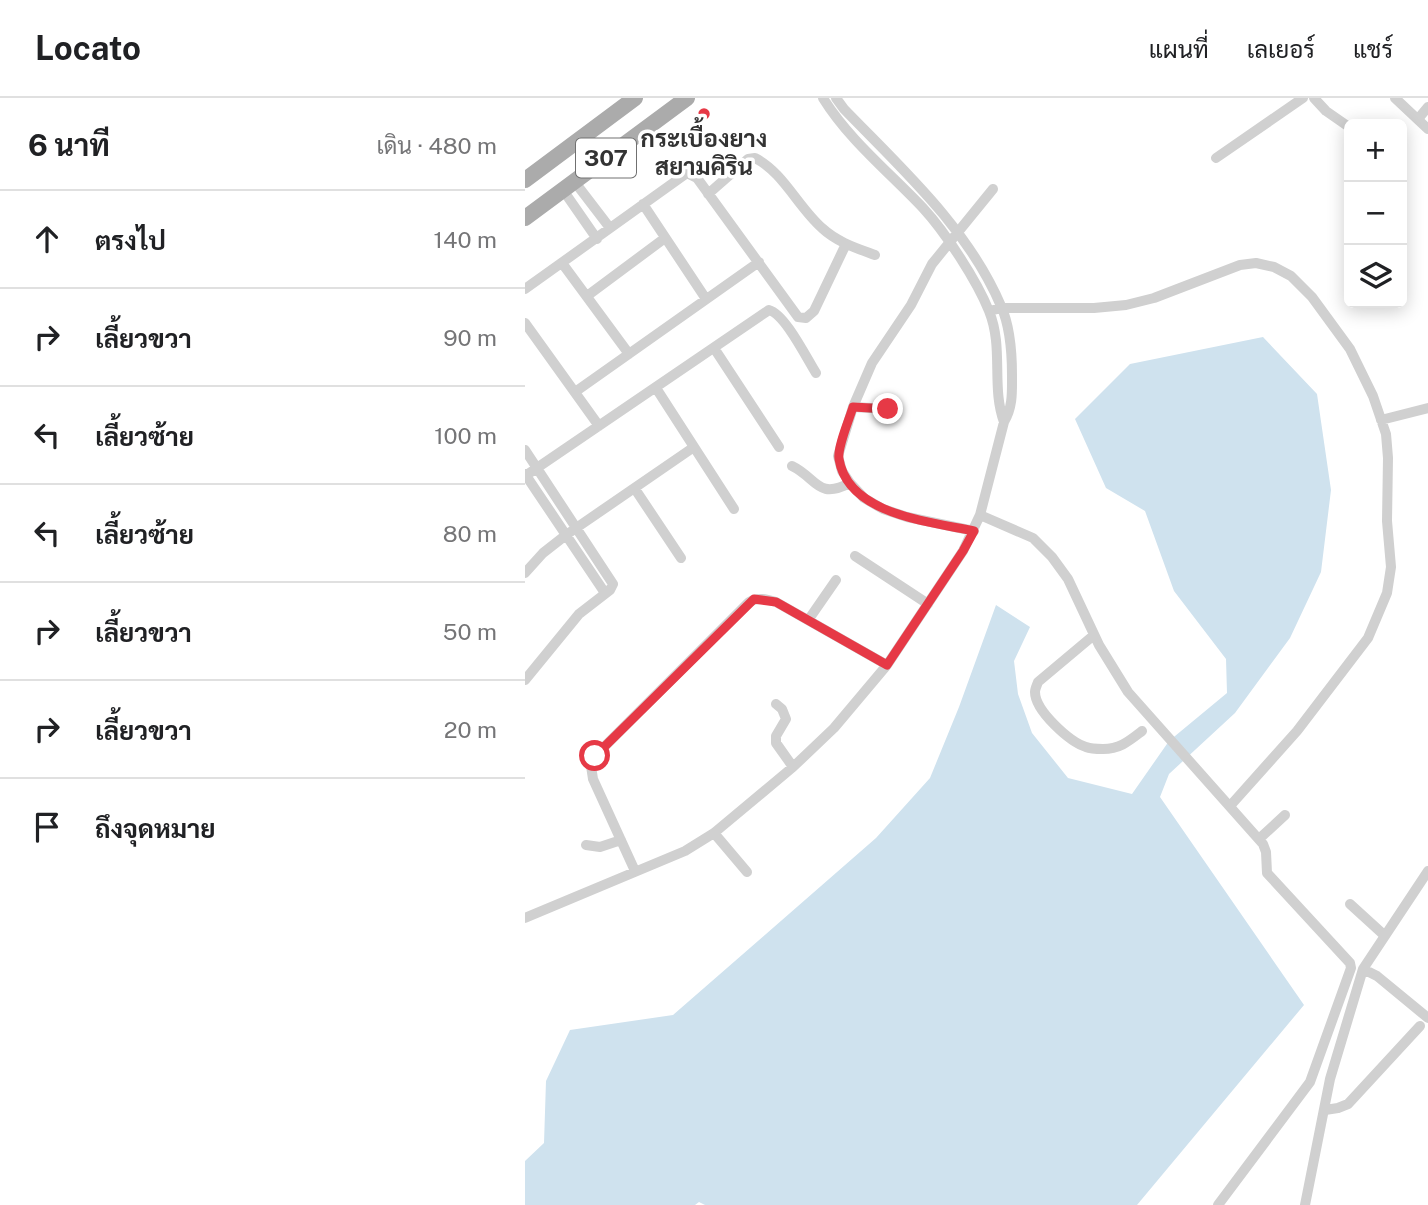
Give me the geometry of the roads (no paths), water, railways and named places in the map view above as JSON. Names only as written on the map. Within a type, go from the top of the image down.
[{"type":"main road","name":"307","points":[[525,180],[635,98]]},
{"type":"main road","name":"307","points":[[525,218],[687,98]]},
{"type":"street","points":[[823,98],[835,117],[926,211],[971,276],[989,311],[999,356],[999,409],[1004,422]]},
{"type":"street","points":[[525,918],[685,851],[714,833],[793,767],[834,728],[887,665],[963,551],[980,516],[1004,422],[1010,412],[1011,354],[1002,308],[981,269],[935,204],[836,98]]},
{"type":"street","points":[[1216,158],[1303,98]]},
{"type":"street","points":[[1314,98],[1326,111],[1344,124]]},
{"type":"street","points":[[1395,98],[1428,129]]},
{"type":"street","points":[[1418,119],[1428,107]]},
{"type":"street","points":[[708,194],[748,159],[755,158],[771,170],[823,230],[846,244],[875,255]]},
{"type":"street","points":[[525,289],[687,173],[697,178],[798,317],[806,318],[814,311],[846,244]]},
{"type":"street","points":[[568,186],[610,228]]},
{"type":"street","points":[[568,186],[597,239]]},
{"type":"street","points":[[974,531],[907,517],[883,509],[864,498],[851,483],[842,471],[838,457],[853,407],[872,363],[911,305],[932,264],[993,189]]},
{"type":"street","points":[[643,204],[706,299]]},
{"type":"street","points":[[587,296],[665,237]]},
{"type":"street","points":[[575,392],[759,262]]},
{"type":"street","points":[[562,263],[629,354]]},
{"type":"street","points":[[989,311],[1002,308],[1094,309],[1126,305],[1154,298],[1241,265],[1256,263],[1274,267],[1291,276],[1312,297],[1350,349],[1373,396],[1386,435],[1387,521],[1391,567],[1387,593],[1376,625],[1352,661],[1297,731],[1230,806]]},
{"type":"street","points":[[525,680],[579,614],[609,590],[612,581],[525,475],[769,310],[782,319],[816,373]]},
{"type":"street","points":[[525,323],[600,426]]},
{"type":"street","points":[[714,348],[779,447]]},
{"type":"street","points":[[656,388],[734,509]]},
{"type":"street","points":[[853,407],[888,409]]},
{"type":"street","points":[[1381,420],[1428,408]]},
{"type":"street","points":[[525,573],[543,553],[571,532],[694,447]]},
{"type":"street","points":[[525,450],[571,532]]},
{"type":"street","points":[[793,466],[805,473],[814,485],[820,488],[831,489],[851,483]]},
{"type":"street","points":[[635,488],[681,558]]},
{"type":"street","points":[[980,516],[1033,538],[1052,557],[1067,579],[1094,635],[1128,692],[1259,839],[1266,852],[1267,873],[1347,959],[1351,968],[1310,1082],[1218,1205]]},
{"type":"street","points":[[855,556],[928,604]]},
{"type":"street","points":[[809,619],[836,580]]},
{"type":"street","points":[[635,870],[593,779],[591,766],[595,756],[748,602],[764,599],[776,602],[887,665]]},
{"type":"street","points":[[1094,635],[1038,682],[1035,692],[1039,705],[1070,739],[1088,748],[1123,746],[1142,732]]},
{"type":"street","points":[[776,704],[782,709],[786,719],[776,736],[776,743],[793,767]]},
{"type":"street","points":[[1259,839],[1285,815]]},
{"type":"street","points":[[714,833],[747,872]]},
{"type":"street","points":[[586,845],[600,847],[621,840]]},
{"type":"street","points":[[1305,1205],[1330,1079],[1363,969],[1428,871]]},
{"type":"street","points":[[1350,904],[1384,935]]},
{"type":"street","points":[[1325,1110],[1347,1104],[1424,1022],[1377,976],[1363,969]]},
{"type":"water","points":[[1263,337],[1317,394],[1331,490],[1321,572],[1290,638],[1235,713],[1169,774],[1160,797],[1304,1005],[1137,1205],[705,1205],[699,1202],[695,1205],[525,1205],[525,1161],[544,1143],[546,1081],[570,1030],[673,1015],[876,838],[930,778],[996,605],[1030,627],[1014,661],[1018,694],[1032,733],[1068,778],[1132,794],[1169,741],[1227,693],[1226,659],[1174,591],[1145,511],[1106,488],[1075,419],[1130,364]]},
{"type":"place","name":"กระเบื้องยาง สยามคิริน","points":[[704,114]]}]
